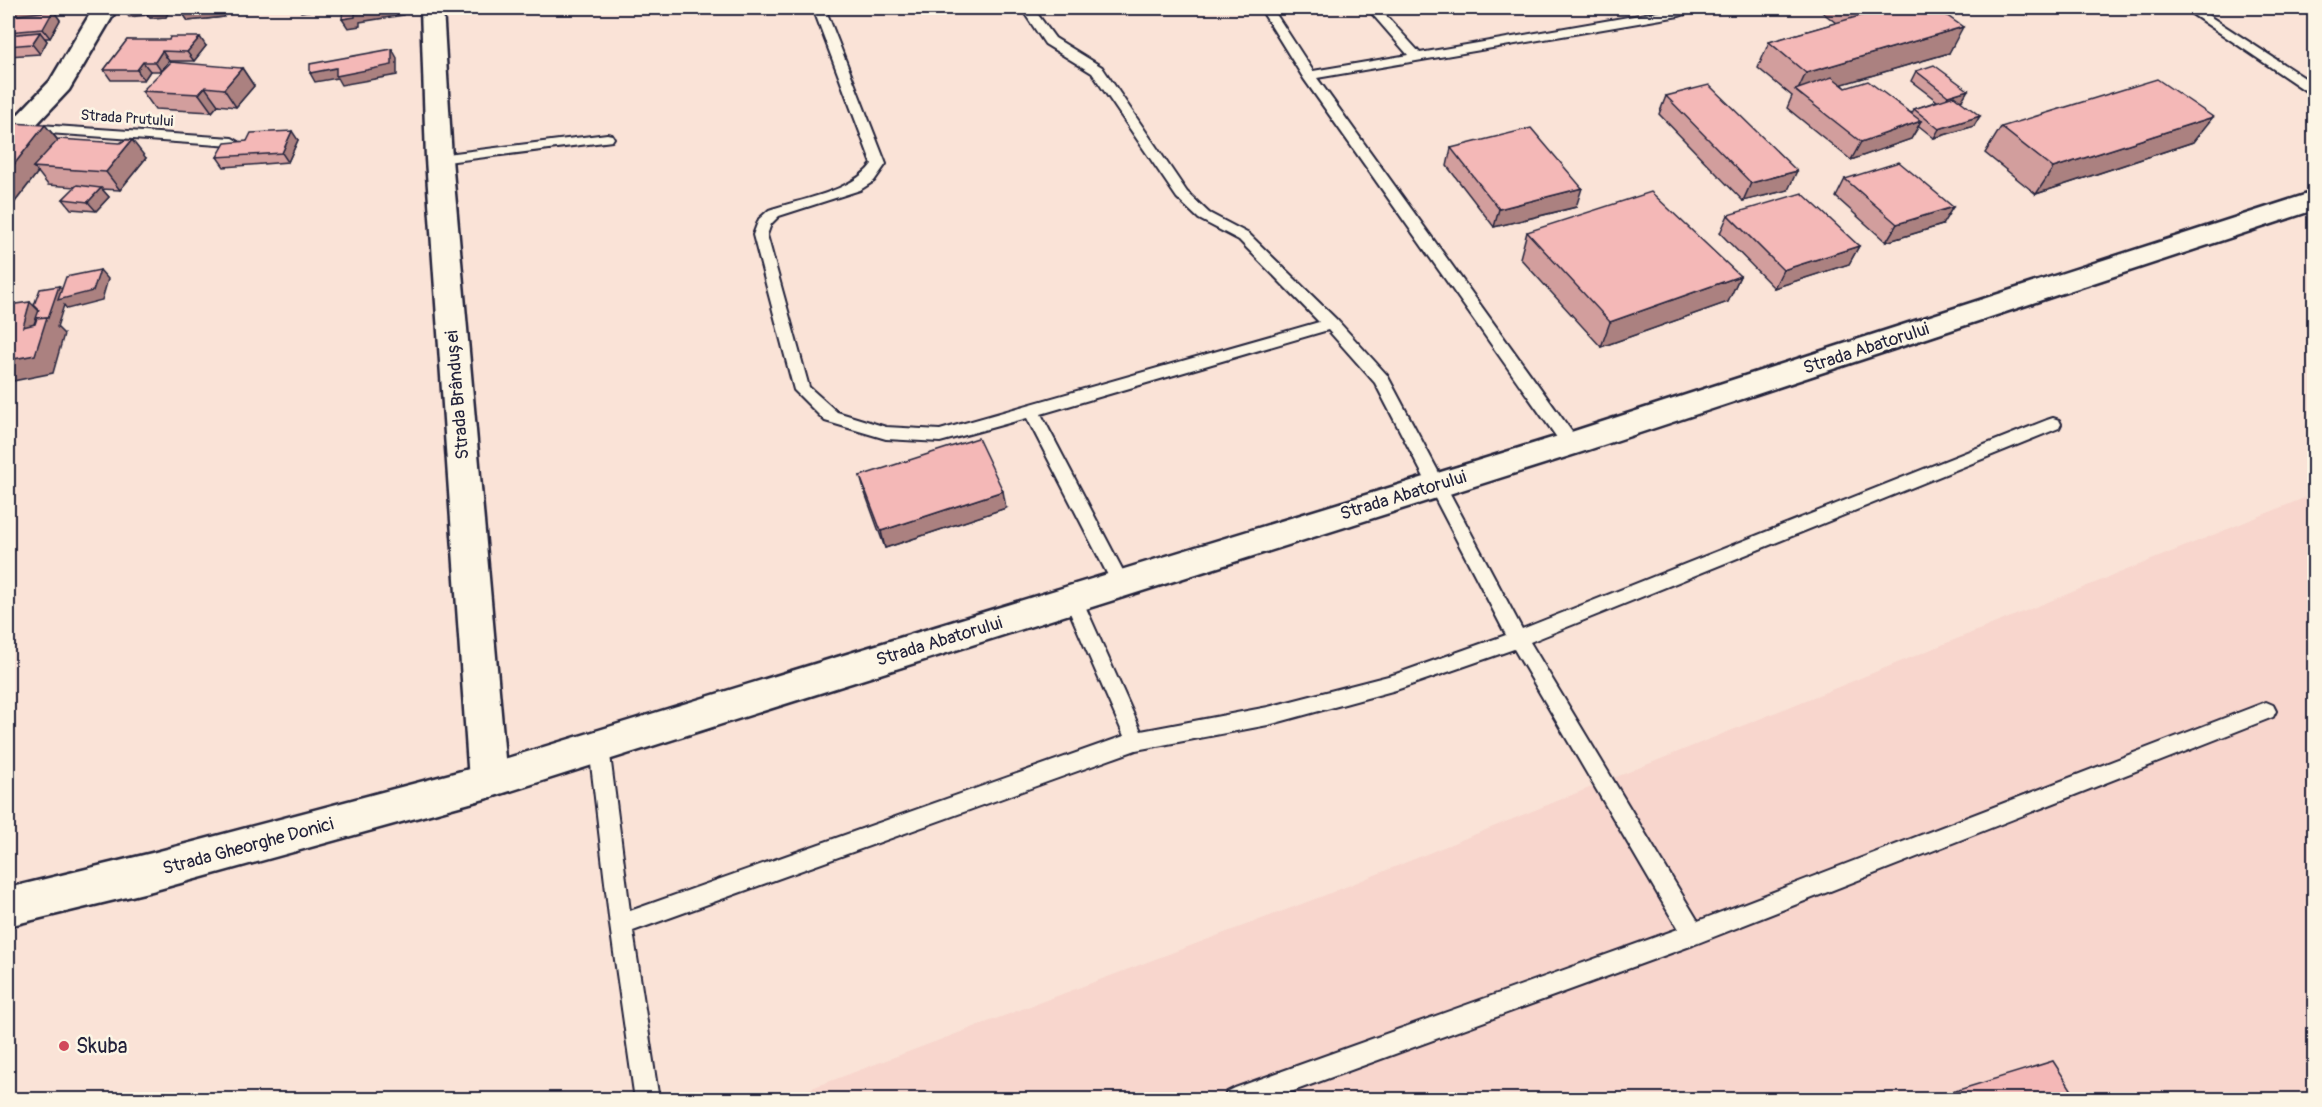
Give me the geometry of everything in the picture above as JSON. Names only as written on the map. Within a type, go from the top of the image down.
[{"type":"street","points":[[14,133],[60,85],[102,14],[102,8]]},
{"type":"street","name":"Strada Brândușei","points":[[432,8],[439,159],[488,781]]},
{"type":"street","name":"Strada Abatorului","points":[[488,781],[1571,444],[2314,201]]},
{"type":"street","name":"Strada Gheorghe Donici","points":[[8,907],[152,872],[488,781]]},
{"type":"lane","points":[[819,8],[879,164],[869,178],[855,187],[774,213],[764,222],[759,235],[802,390],[831,417],[886,433],[940,436],[1331,324]]},
{"type":"lane","points":[[1028,8],[1050,41],[1097,70],[1182,195],[1204,216],[1244,237],[1331,324],[1381,379],[1518,639],[1694,934]]},
{"type":"lane","points":[[1266,8],[1309,76],[1571,444]]},
{"type":"lane","points":[[1373,8],[1418,57]]},
{"type":"lane","points":[[1309,76],[1679,12],[1690,8]]},
{"type":"lane","points":[[2189,8],[2314,90]]},
{"type":"lane","name":"Strada Prutului","points":[[14,133],[232,142]]},
{"type":"lane","points":[[439,159],[607,138]]},
{"type":"lane","points":[[1030,411],[1121,584]]},
{"type":"lane","points":[[621,925],[1136,741],[1268,716],[1373,688],[1518,639],[2053,424]]},
{"type":"lane","points":[[1073,599],[1136,741]]},
{"type":"lane","points":[[1235,1100],[1694,934],[2266,711]]},
{"type":"lane","points":[[599,747],[621,925],[647,1100]]},
{"type":"shaded area","points":[[2314,494],[2314,1099],[780,1100],[1323,896]]},
{"type":"building","points":[[8,8],[28,8],[8,11]]},
{"type":"building","points":[[343,8],[385,8],[355,13],[355,17],[342,19]]},
{"type":"building","points":[[1862,8],[1936,8],[1963,27],[1806,73],[1769,42],[1870,13]]},
{"type":"building","points":[[53,11],[43,29],[8,32],[8,16]]},
{"type":"building","points":[[40,32],[32,44],[8,46],[8,35]]},
{"type":"building","points":[[170,37],[200,37],[187,52],[162,51],[155,62],[143,62],[137,70],[104,70],[127,40],[169,40]]},
{"type":"building","points":[[392,49],[392,65],[336,76],[336,68],[310,73],[310,64]]},
{"type":"building","points":[[171,62],[242,68],[224,89],[205,87],[199,94],[142,91]]},
{"type":"building","points":[[1934,65],[1968,90],[1948,96],[1916,71]]},
{"type":"building","points":[[1832,77],[1846,88],[1868,81],[1921,121],[1861,142],[1795,90]]},
{"type":"building","points":[[2157,79],[2213,117],[2053,168],[2001,127]]},
{"type":"building","points":[[1709,85],[1797,171],[1751,183],[1666,96]]},
{"type":"building","points":[[1954,96],[1980,116],[1939,129],[1914,109]]},
{"type":"building","points":[[11,123],[45,125],[8,172],[8,133],[10,131],[8,126]]},
{"type":"building","points":[[1531,128],[1582,188],[1499,209],[1451,148]]},
{"type":"building","points":[[292,131],[282,153],[217,157],[225,143],[247,141],[251,133]]},
{"type":"building","points":[[59,139],[120,143],[132,140],[106,172],[33,167]]},
{"type":"building","points":[[1899,162],[1953,207],[1897,224],[1845,179]]},
{"type":"building","points":[[77,185],[101,188],[88,202],[63,199]]},
{"type":"building","points":[[1651,192],[1740,276],[1610,322],[1527,232]]},
{"type":"building","points":[[1802,193],[1859,246],[1783,270],[1728,215]]},
{"type":"building","points":[[100,270],[93,291],[58,300],[66,277]]},
{"type":"building","points":[[59,286],[48,318],[37,318],[34,324],[39,310],[34,305],[40,289]]},
{"type":"building","points":[[30,302],[23,327],[35,324],[37,318],[47,317],[35,355],[8,360],[9,305]]},
{"type":"building","points":[[978,438],[1003,491],[881,531],[860,476]]},
{"type":"building","points":[[2053,1061],[2078,1100],[1926,1100]]},
{"type":"place","name":"Skuba","points":[[64,1046]]}]
